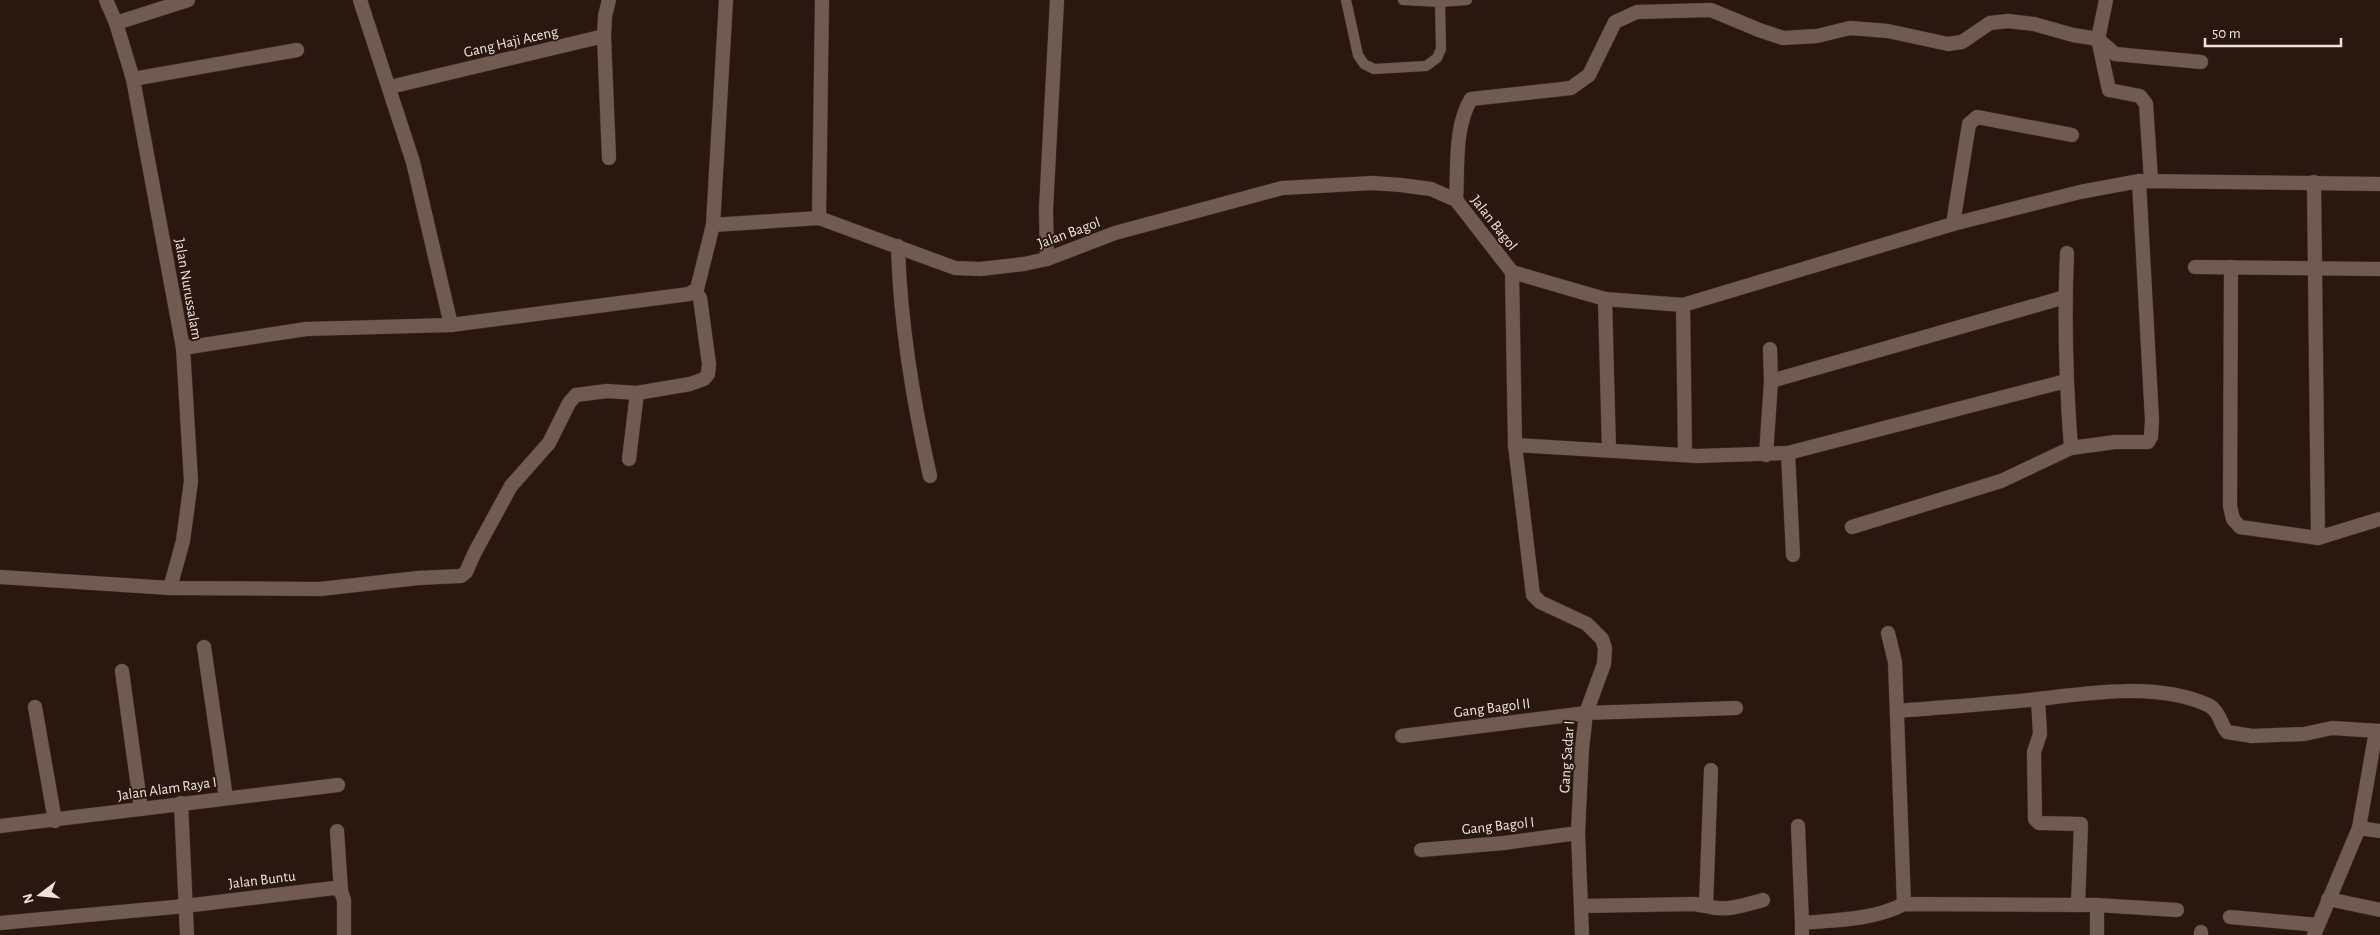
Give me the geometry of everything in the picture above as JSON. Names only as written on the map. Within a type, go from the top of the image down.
[{"type":"street","name":"Jalan Nurussalam","points":[[106,0],[116,23],[133,79],[183,348],[191,481],[183,541],[170,588]]},
{"type":"street","points":[[116,23],[188,0]]},
{"type":"street","points":[[360,0],[390,88],[412,162],[451,325]]},
{"type":"street","points":[[609,0],[605,16],[604,36],[609,158]]},
{"type":"street","points":[[695,291],[713,225],[726,0]]},
{"type":"street","points":[[713,225],[819,218],[822,0]]},
{"type":"street","points":[[1047,259],[1046,209],[1057,0]]},
{"type":"street","points":[[1852,527],[2001,481],[2071,448],[2115,442],[2143,444],[2148,442],[2151,437],[2145,180],[2146,104],[2140,96],[2109,90],[2098,39],[2106,0]]},
{"type":"street","points":[[1456,200],[1461,126],[1465,109],[1471,99],[1571,88],[1589,76],[1615,22],[1637,12],[1711,10],[1783,38],[1817,36],[1850,28],[1888,31],[1948,44],[1962,42],[1990,23],[2008,21],[2034,24],[2074,35],[2098,39],[2116,54],[2201,62]]},
{"type":"street","name":"Gang Haji Aceng","points":[[390,88],[604,36]]},
{"type":"street","points":[[133,79],[297,50]]},
{"type":"street","points":[[1953,224],[1968,124],[1972,119],[1977,117],[2072,135]]},
{"type":"street","points":[[2066,381],[1788,453],[1705,456],[1515,444],[1512,272],[1605,299],[1683,305],[1953,224],[2080,192],[2145,180],[2380,184]]},
{"type":"street","points":[[2314,182],[2318,538]]},
{"type":"street","name":"Jalan Bagol","points":[[819,218],[955,268],[1024,264],[1047,259],[1116,233],[1282,188],[1372,183],[1401,185],[1431,189],[1456,200],[1512,272]]},
{"type":"street","points":[[898,246],[899,287],[906,346],[930,476]]},
{"type":"street","points":[[2067,253],[2065,298],[2066,381],[2071,448]]},
{"type":"street","points":[[2195,267],[2315,270],[2380,269]]},
{"type":"street","points":[[2232,267],[2230,506],[2232,519],[2240,527],[2318,538],[2380,519]]},
{"type":"street","points":[[183,348],[306,329],[451,325],[688,294],[695,291]]},
{"type":"street","points":[[0,576],[170,588],[320,590],[418,578],[461,576],[466,572],[511,486],[549,443],[573,398],[582,393],[637,393],[696,383],[708,374],[709,364],[703,319],[699,296],[695,291]]},
{"type":"street","points":[[1771,381],[2065,298]]},
{"type":"street","points":[[1605,299],[1609,450]]},
{"type":"street","points":[[1683,305],[1685,454]]},
{"type":"street","points":[[1766,455],[1771,381],[1770,349]]},
{"type":"street","points":[[629,460],[637,393]]},
{"type":"street","name":"Gang Sadar I","points":[[1515,444],[1533,594],[1540,602],[1587,624],[1602,639],[1606,648],[1604,664],[1586,713],[1578,833],[1582,935]]},
{"type":"street","points":[[1788,453],[1793,555]]},
{"type":"street","points":[[1888,633],[1895,662],[1898,711],[1904,904]]},
{"type":"street","points":[[204,647],[226,798]]},
{"type":"street","points":[[122,671],[142,809]]},
{"type":"street","points":[[1898,711],[2141,690],[2182,698],[2209,706],[2217,712],[2222,726],[2227,732],[2252,736],[2304,734],[2332,728],[2378,731],[2359,828],[2353,848],[2328,899],[2316,930],[2230,917]]},
{"type":"street","points":[[2038,699],[2040,734],[2034,752],[2035,819],[2039,823],[2081,824],[2078,904]]},
{"type":"street","points":[[36,707],[55,821]]},
{"type":"street","name":"Gang Bagol II","points":[[1402,736],[1586,713],[1736,708]]},
{"type":"street","points":[[1706,906],[1711,770]]},
{"type":"street","name":"Jalan Alam Raya I","points":[[0,826],[55,821],[181,803],[338,785]]},
{"type":"street","points":[[181,803],[187,935]]},
{"type":"street","points":[[1798,826],[1802,929],[1892,910],[1904,904],[2078,904],[2177,910]]},
{"type":"street","points":[[2359,828],[2380,831]]},
{"type":"street","points":[[337,832],[341,891],[344,900],[344,935]]},
{"type":"street","name":"Gang Bagol I","points":[[1421,850],[1504,843],[1578,833]]},
{"type":"street","name":"Jalan Buntu","points":[[0,923],[185,906],[334,888],[341,891]]},
{"type":"street","points":[[2328,899],[2380,910]]},
{"type":"street","points":[[1582,906],[1694,904],[1717,910],[1764,900]]},
{"type":"street","points":[[2097,905],[2098,935]]},
{"type":"lane","points":[[1346,0],[1358,55],[1364,64],[1374,69],[1426,66],[1437,58],[1441,49],[1440,2]]},
{"type":"lane","points":[[1403,0],[1440,2],[1467,0]]}]
